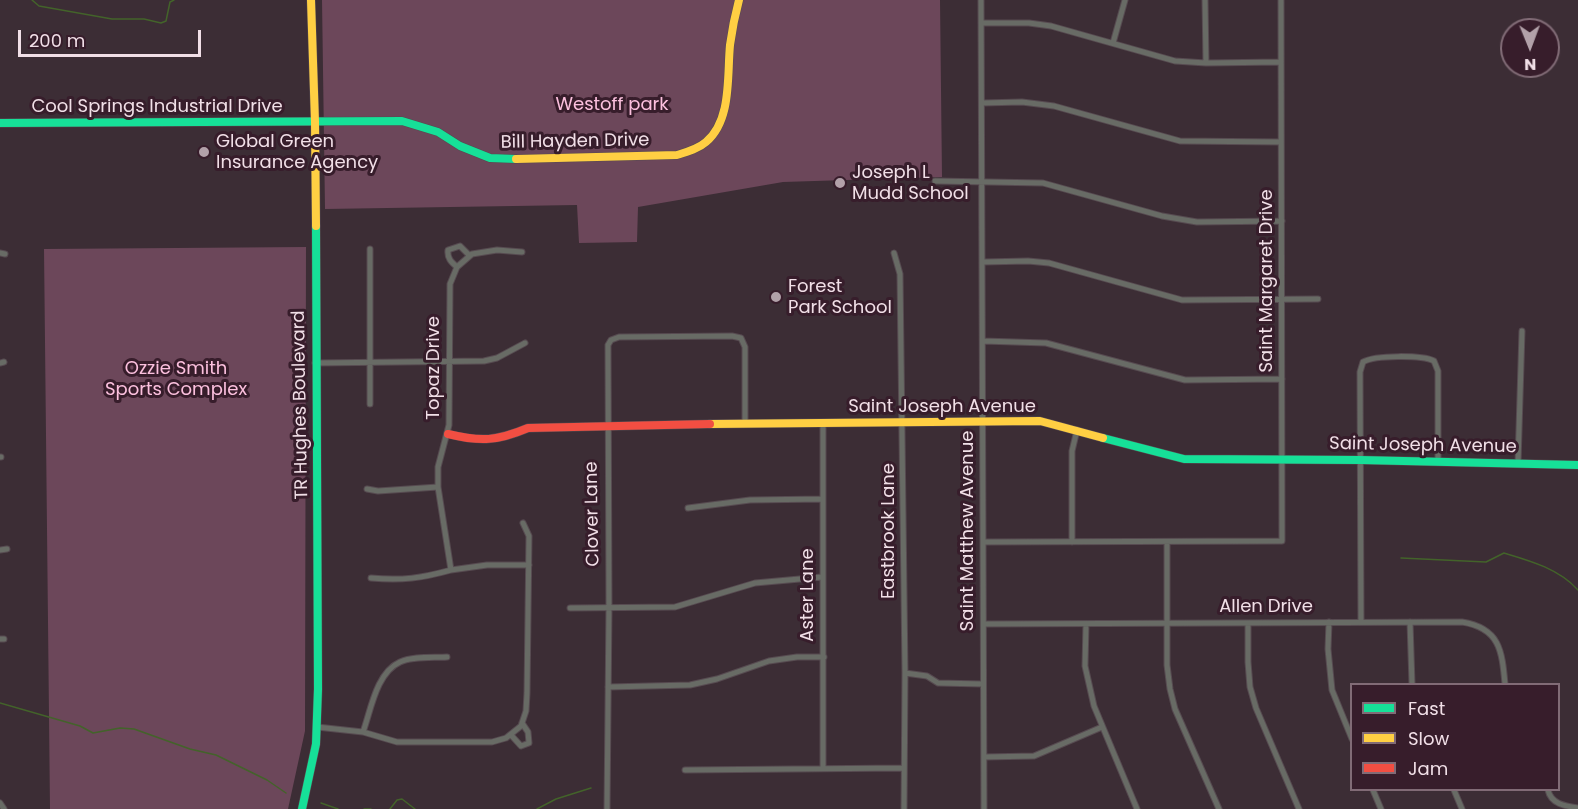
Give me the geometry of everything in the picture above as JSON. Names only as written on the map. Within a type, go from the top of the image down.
[{"type":"street","name":"TR Hughes Boulevard","points":[[302,809],[317,727],[315,122],[311,0]]},
{"type":"street","name":"Bill Hayden Drive","points":[[315,122],[402,121],[438,132],[476,153],[498,158],[677,156],[688,153],[706,143],[722,121],[734,21],[739,0]]},
{"type":"street","name":"Saint Matthew Avenue","points":[[981,0],[984,809]]},
{"type":"street","points":[[1113,43],[1125,0]]},
{"type":"street","points":[[1205,0],[1206,63]]},
{"type":"street","name":"Saint Margaret Drive","points":[[1167,542],[1282,541],[1281,0]]},
{"type":"street","points":[[981,23],[1029,23],[1051,26],[1175,61],[1281,62]]},
{"type":"street","points":[[982,103],[1022,102],[1054,106],[1180,141],[1281,142]]},
{"type":"street","name":"Cool Springs Industrial Drive","points":[[0,123],[315,122]]},
{"type":"street","points":[[935,181],[1043,183],[1178,220],[1197,222],[1282,221]]},
{"type":"street","name":"Topaz Drive","points":[[451,570],[438,487],[438,467],[448,434],[450,284],[457,267],[451,262],[448,250],[460,246],[469,255],[485,250],[522,252]]},
{"type":"street","points":[[370,249],[370,404]]},
{"type":"street","name":"Eastbrook Lane","points":[[894,253],[900,274],[903,421],[904,809]]},
{"type":"street","points":[[457,267],[469,255]]},
{"type":"street","points":[[983,262],[1049,263],[1182,300],[1318,299]]},
{"type":"street","points":[[1518,463],[1522,331]]},
{"type":"street","name":"Clover Lane","points":[[607,809],[609,607],[607,351],[612,340],[618,337],[732,336],[741,338],[745,347],[745,423]]},
{"type":"street","points":[[983,341],[1046,343],[1185,380],[1282,380]]},
{"type":"street","points":[[315,363],[491,359],[525,343]]},
{"type":"street","points":[[1360,622],[1360,372],[1363,362],[1374,358],[1424,358],[1434,361],[1438,371],[1438,461]]},
{"type":"street","name":"Saint Joseph Avenue","points":[[448,434],[490,441],[500,440],[528,428],[607,425],[1040,421],[1184,459],[1438,461],[1578,465]]},
{"type":"street","name":"Aster Lane","points":[[823,423],[823,768]]},
{"type":"street","points":[[1072,542],[1072,451],[1077,430]]},
{"type":"street","points":[[367,489],[378,491],[438,487]]},
{"type":"street","points":[[688,508],[750,500],[823,499]]},
{"type":"street","points":[[317,727],[363,732],[389,741],[410,743],[492,742],[511,735],[522,723],[526,711],[529,536],[523,524]]},
{"type":"street","points":[[983,542],[1167,542],[1166,623],[1170,689],[1175,709],[1219,809]]},
{"type":"street","points":[[371,578],[420,579],[451,570],[488,565],[529,565]]},
{"type":"street","points":[[570,608],[675,607],[755,583],[822,577]]},
{"type":"street","points":[[1329,622],[1328,649],[1332,690],[1350,735]]},
{"type":"street","points":[[1410,622],[1412,683]]},
{"type":"street","name":"Allen Drive","points":[[984,624],[1462,622],[1476,624],[1485,629],[1499,646],[1505,683]]},
{"type":"street","points":[[1248,623],[1250,687],[1256,708],[1299,809]]},
{"type":"street","points":[[1086,624],[1085,666],[1088,687],[1137,809]]},
{"type":"street","points":[[363,732],[379,687],[389,669],[401,662],[421,658],[447,657]]},
{"type":"street","points":[[608,687],[690,685],[717,679],[769,661],[797,657],[824,657]]},
{"type":"street","points":[[905,673],[927,676],[938,683],[945,684],[983,684]]},
{"type":"street","points":[[511,735],[521,746],[529,743],[528,732],[522,723]]},
{"type":"street","points":[[984,757],[1034,756],[1102,726]]},
{"type":"street","points":[[685,770],[903,768]]},
{"type":"street","points":[[1374,791],[1381,809]]},
{"type":"street","points":[[1455,791],[1462,809]]},
{"type":"street","points":[[1548,791],[1550,797],[1559,805],[1578,808]]},
{"type":"street","points":[[0,803],[4,809]]},
{"type":"green space","name":"Westoff park","points":[[322,0],[940,0],[942,177],[783,182],[638,207],[637,242],[579,243],[577,205],[325,209]]},
{"type":"green space","name":"Ozzie Smith Sports Complex","points":[[306,247],[305,731],[288,809],[50,809],[44,249]]},
{"type":"waterway","points":[[32,0],[39,6],[112,19],[144,19],[161,23],[166,21],[170,2],[174,0]]},
{"type":"waterway","points":[[1401,558],[1486,562],[1504,553],[1553,571],[1578,590]]},
{"type":"waterway","points":[[0,703],[80,726],[93,733],[120,728],[134,729],[190,749],[216,755],[267,780],[286,793]]},
{"type":"waterway","points":[[537,809],[556,799],[591,788]]},
{"type":"waterway","points":[[390,809],[397,800],[402,799],[415,809]]},
{"type":"waterway","points":[[321,803],[338,809]]},
{"type":"waterway","points":[[364,809],[371,809]]},
{"type":"traffic: fast","points":[[0,123],[402,121],[438,132],[460,146],[490,158],[516,159]]},
{"type":"traffic: fast","points":[[302,809],[316,744],[318,689],[316,226]]},
{"type":"traffic: fast","points":[[1103,438],[1184,459],[1578,465]]},
{"type":"traffic: slow","points":[[311,0],[316,226]]},
{"type":"traffic: slow","points":[[516,159],[677,155],[706,142],[714,133],[724,110],[730,45],[739,0]]},
{"type":"traffic: slow","points":[[710,424],[1040,421],[1103,438]]},
{"type":"traffic: jam","points":[[448,434],[489,439],[507,436],[528,428],[710,424]]},
{"type":"place","name":"Global Green Insurance Agency","points":[[204,152]]},
{"type":"place","name":"Joseph L Mudd School","points":[[840,183]]},
{"type":"place","name":"Forest Park School","points":[[776,297]]}]
